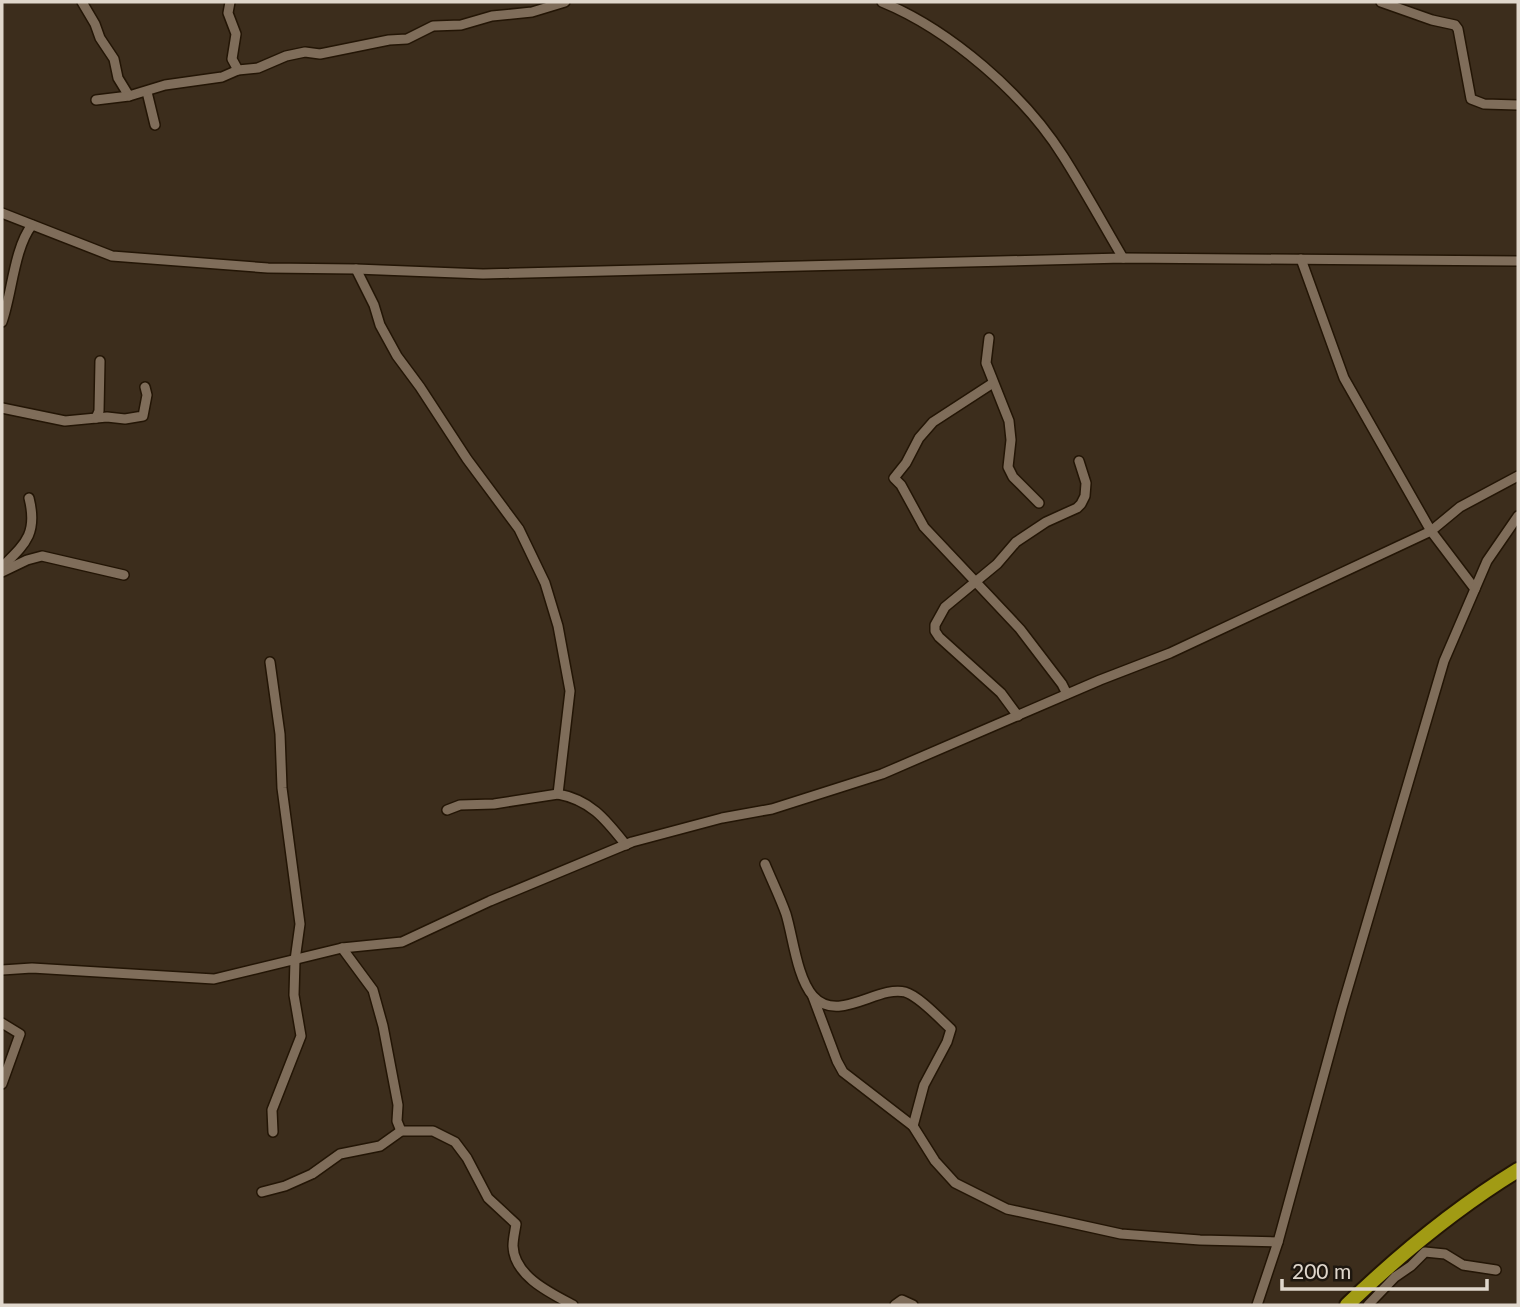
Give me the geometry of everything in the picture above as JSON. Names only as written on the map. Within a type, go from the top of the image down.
[{"type":"highway","points":[[1347,1305],[1435,1228],[1518,1170]]},
{"type":"street","points":[[82,2],[114,59],[118,78],[129,96]]},
{"type":"street","points":[[230,2],[228,13],[236,34],[232,59],[238,70]]},
{"type":"street","points":[[96,100],[129,96],[165,85],[222,77],[305,52],[320,54],[407,39],[433,26],[532,12],[565,2]]},
{"type":"street","points":[[882,2],[904,11],[944,36],[987,70],[1033,116],[1062,154],[1123,258]]},
{"type":"street","points":[[1381,2],[1455,25],[1471,99],[1484,104],[1518,105]]},
{"type":"street","points":[[147,92],[155,125]]},
{"type":"street","points":[[2,213],[112,256],[268,268],[483,274],[1123,258],[1518,261]]},
{"type":"street","points":[[2,322],[18,258],[27,231],[32,225]]},
{"type":"street","points":[[1301,259],[1344,379],[1431,531],[1475,589]]},
{"type":"street","points":[[356,269],[380,325],[397,356],[467,459],[519,529],[545,583],[558,626],[570,691],[558,794]]},
{"type":"street","points":[[989,338],[985,358],[1009,421],[1011,440],[1007,467],[1013,477],[1039,503]]},
{"type":"street","points":[[96,418],[99,411],[100,361]]},
{"type":"street","points":[[993,383],[933,422],[919,438],[906,463],[894,478],[901,485],[924,527],[1020,629],[1068,694]]},
{"type":"street","points":[[2,408],[65,421],[125,419],[143,416],[147,395],[145,387]]},
{"type":"street","points":[[1018,716],[1001,693],[968,662],[954,653],[935,631],[935,625],[945,607],[997,564],[1016,542],[1046,522],[1081,504],[1086,483],[1079,461]]},
{"type":"street","points":[[2,970],[32,968],[214,979],[342,948],[402,942],[491,901],[626,845],[722,818],[772,809],[882,774],[1170,653],[1431,531],[1460,507],[1518,476]]},
{"type":"street","points":[[2,567],[28,540],[32,509],[29,498]]},
{"type":"street","points":[[1257,1305],[1278,1242],[1338,1022],[1444,660],[1487,561],[1518,516]]},
{"type":"street","points":[[2,572],[42,556],[124,576]]},
{"type":"street","points":[[270,662],[280,734],[282,788],[300,924],[294,995],[300,1036],[272,1111],[273,1132]]},
{"type":"street","points":[[447,810],[460,805],[494,804],[558,794],[570,796],[602,814],[626,845]]},
{"type":"street","points":[[765,864],[785,912],[797,959],[836,1061],[843,1072],[913,1126],[935,1161],[954,1183],[1007,1209],[1121,1234],[1278,1242]]},
{"type":"street","points":[[342,948],[373,990],[383,1026],[398,1105],[397,1121],[401,1131]]},
{"type":"street","points":[[813,995],[825,1004],[841,1006],[896,991],[907,992],[951,1029],[924,1085],[913,1126]]},
{"type":"street","points":[[2,1023],[20,1034],[2,1084]]},
{"type":"street","points":[[262,1192],[285,1186],[312,1174],[340,1154],[380,1146],[401,1131],[433,1130],[454,1142],[467,1157],[488,1198],[516,1224],[513,1248],[519,1267],[550,1293],[573,1305]]},
{"type":"street","points":[[1368,1305],[1395,1277],[1425,1252],[1445,1254],[1463,1265],[1496,1270]]},
{"type":"street","points":[[895,1305],[902,1300],[913,1305]]}]
